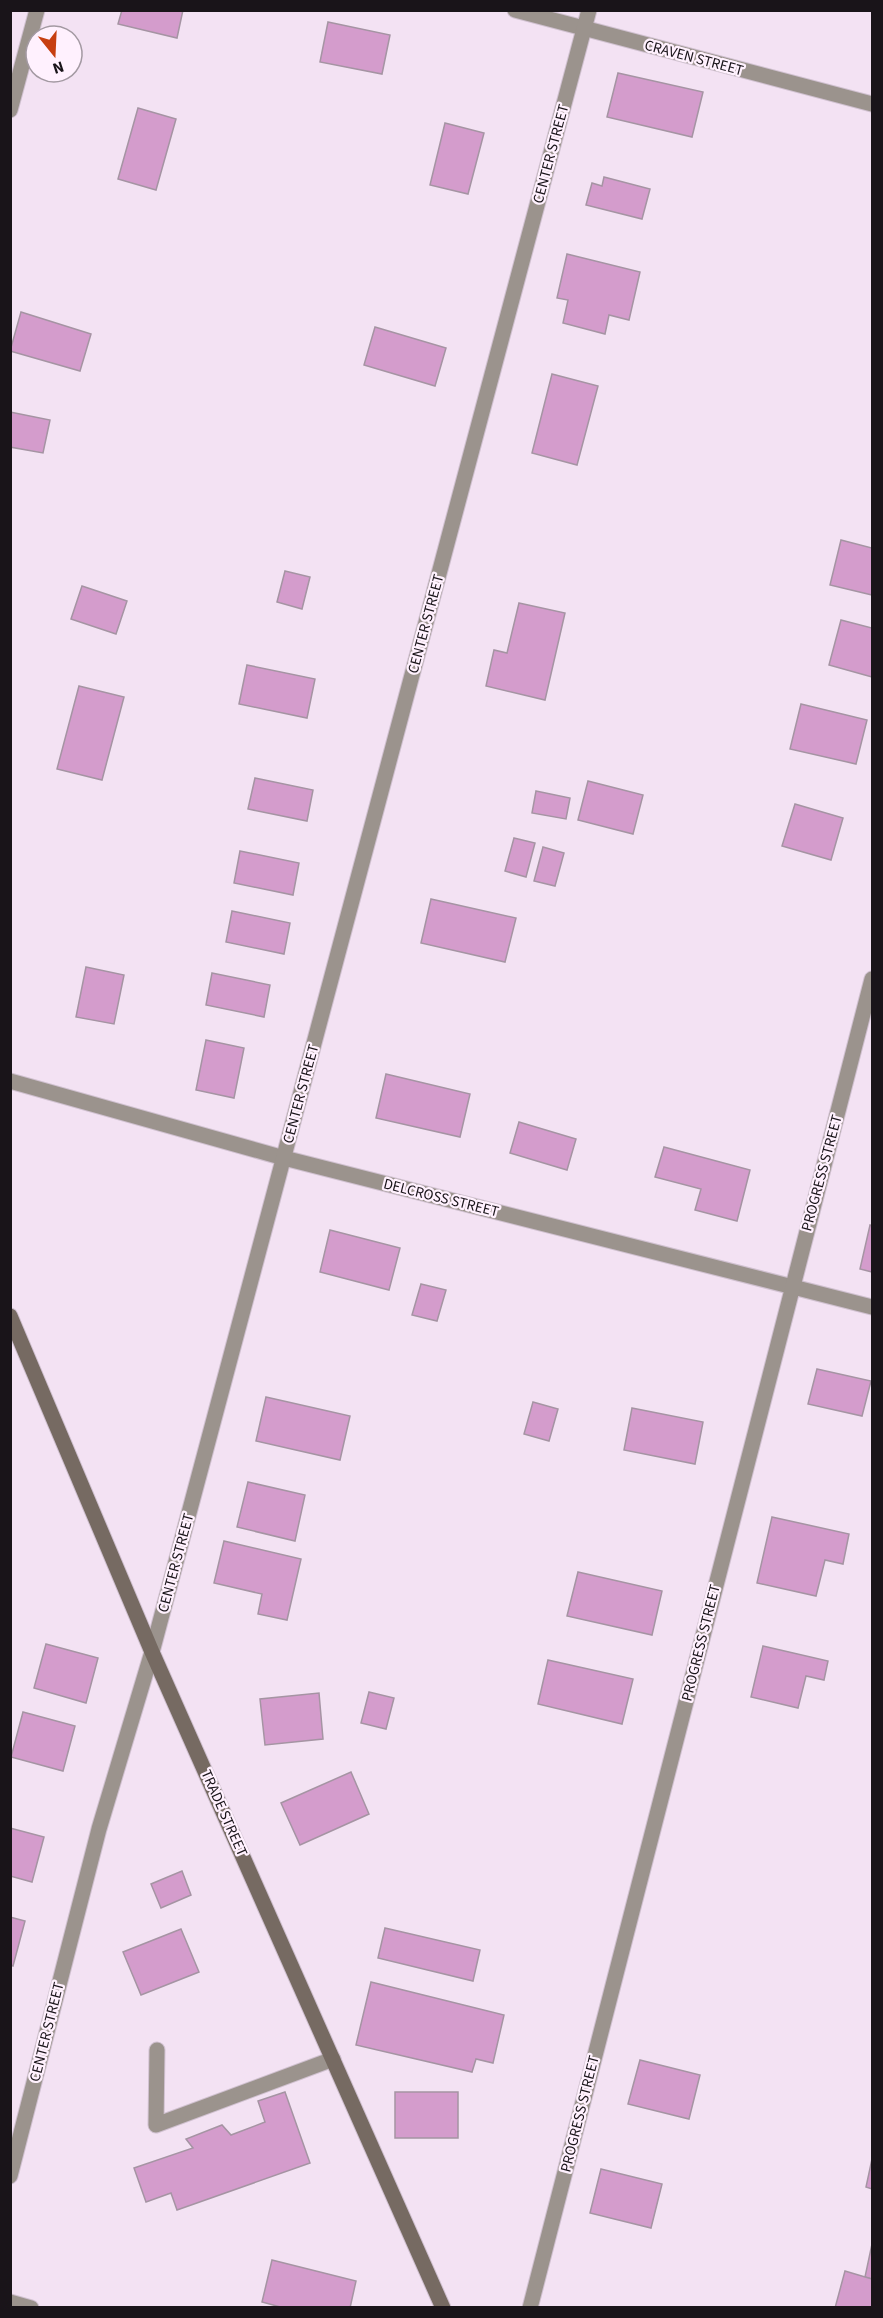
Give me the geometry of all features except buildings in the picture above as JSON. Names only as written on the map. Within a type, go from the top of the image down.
[{"type":"street","points":[[10,110],[37,10]]},
{"type":"street","name":"CRAVEN STREET","points":[[515,10],[873,104]]},
{"type":"street","name":"CENTER STREET","points":[[10,2176],[99,1829],[152,1652],[589,10]]},
{"type":"street","name":"PROGRESS STREET","points":[[530,2307],[873,979]]},
{"type":"street","name":"DELCROSS STREET","points":[[10,1081],[284,1158],[873,1307]]},
{"type":"street","name":"TRADE STREET","points":[[10,1316],[152,1652],[443,2307]]},
{"type":"street","points":[[157,2050],[156,2125],[333,2059]]},
{"type":"street","points":[[10,2302],[30,2307]]}]
